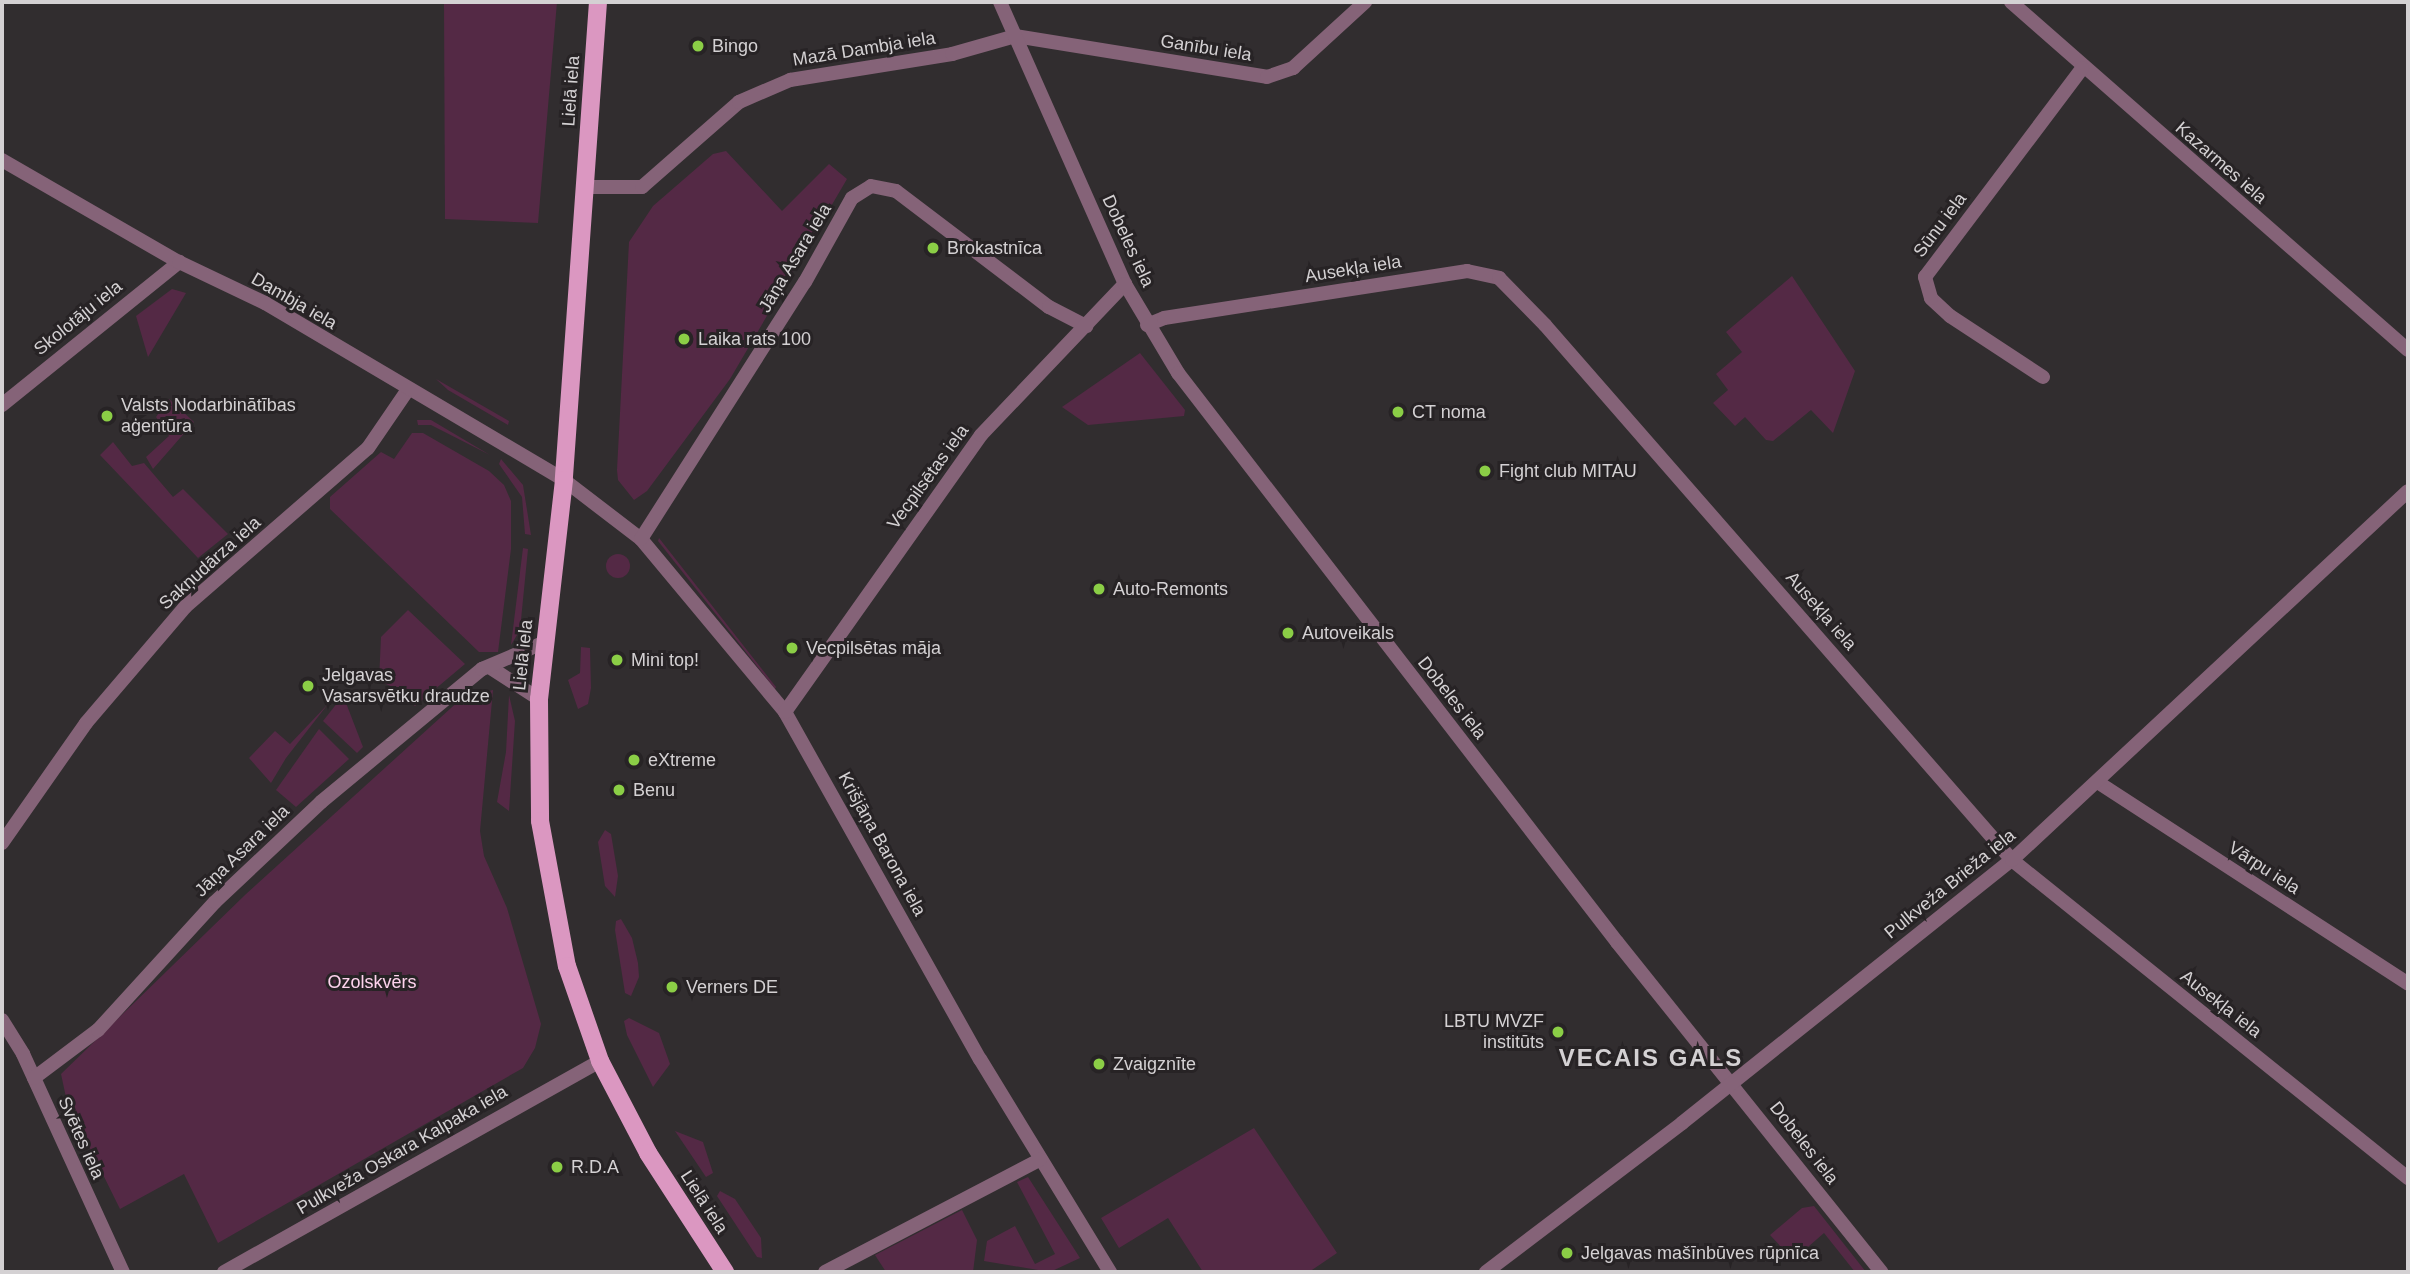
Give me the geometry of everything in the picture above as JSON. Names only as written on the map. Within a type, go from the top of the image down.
[{"type":"main road","name":"Lielā iela","points":[[598,2],[564,480],[539,699],[537,776],[548,883],[570,977],[600,1061],[648,1153],[724,1272]]},
{"type":"street","name":"Dobeles iela","points":[[1000,2],[1125,284],[1178,373],[1374,630],[1881,1272]]},
{"type":"street","name":"Ganību iela","points":[[1015,36],[1267,77],[1293,68],[1365,2]]},
{"type":"street","name":"Kazarmes iela","points":[[2011,2],[2082,69],[2408,350]]},
{"type":"street","name":"Mazā Dambja iela","points":[[584,187],[642,187],[739,102],[790,80],[952,54],[1015,36]]},
{"type":"street","name":"Sūnu iela","points":[[2043,377],[1950,316],[1931,298],[1925,277],[2082,69]]},
{"type":"street","name":"Dambja iela","points":[[2,160],[179,262],[265,303],[407,391],[564,480]]},
{"type":"street","name":"Jāņa Asara iela","points":[[641,539],[805,282],[852,198],[871,186],[895,191],[1049,307],[1086,326]]},
{"type":"street","name":"Skolotāju iela","points":[[2,405],[179,262]]},
{"type":"street","name":"Ausekļa iela","points":[[1147,325],[1164,318],[1467,271],[1499,278],[1545,325],[2012,860],[2408,1178]]},
{"type":"street","name":"Vecpilsētas iela","points":[[785,712],[981,435],[1125,284]]},
{"type":"street","name":"Sakņudārza iela","points":[[2,843],[86,723],[185,607],[368,448],[407,391]]},
{"type":"street","name":"Krišjāņa Barona iela","points":[[564,480],[641,539],[785,712],[1039,1160],[1110,1272]]},
{"type":"street","name":"Pulkveža Brieža iela","points":[[1486,1272],[1731,1084],[2012,860],[2099,783],[2408,491]]},
{"type":"street","name":"Jāņa Asara iela","points":[[34,1078],[98,1030],[215,902],[312,810],[482,669],[491,668],[545,642]]},
{"type":"street","points":[[491,668],[539,699]]},
{"type":"street","name":"Vārpu iela","points":[[2099,783],[2408,984]]},
{"type":"street","name":"Svētes iela","points":[[2,1020],[34,1078],[123,1272]]},
{"type":"street","name":"Pulkveža Oskara Kalpaka iela","points":[[224,1272],[600,1061]]},
{"type":"street","points":[[825,1272],[1039,1160]]},
{"type":"green space","points":[[444,2],[557,2],[538,223],[445,219]]},
{"type":"green space","points":[[726,151],[782,211],[829,164],[847,179],[730,379],[647,491],[634,500],[618,480],[617,470],[629,242],[653,206],[713,154]]},
{"type":"green space","points":[[1792,276],[1855,371],[1833,433],[1811,410],[1773,441],[1766,440],[1745,417],[1735,426],[1713,403],[1728,390],[1716,374],[1742,352],[1726,332]]},
{"type":"green space","points":[[172,289],[186,293],[148,357],[136,316]]},
{"type":"green space","points":[[1140,353],[1185,410],[1184,416],[1088,425],[1062,407]]},
{"type":"green space","points":[[436,379],[509,421],[508,425],[448,390]]},
{"type":"green space","points":[[169,399],[194,422],[153,469],[146,457],[169,436],[156,417]]},
{"type":"green space","points":[[417,420],[431,420],[490,455],[431,425],[418,425]]},
{"type":"green space","points":[[412,433],[423,433],[489,471],[504,485],[511,501],[511,549],[498,652],[479,652],[330,509],[330,497],[381,452],[394,459]]},
{"type":"green space","points":[[113,442],[132,466],[144,463],[173,497],[183,489],[228,534],[198,558],[100,455]]},
{"type":"green space","points":[[501,459],[523,485],[531,535],[525,534],[522,497],[499,464]]},
{"type":"green space","points":[[659,538],[776,687],[775,689],[658,541]]},
{"type":"green space","points":[[523,548],[528,549],[520,630],[511,645]]},
{"type":"green space","points":[[618,554],[626,558],[630,566],[626,574],[618,578],[610,574],[606,566],[610,558]]},
{"type":"green space","points":[[408,610],[465,664],[415,706],[395,688],[379,681],[381,637]]},
{"type":"green space","points":[[581,647],[590,648],[591,688],[588,704],[578,709],[568,680],[580,673]]},
{"type":"green space","name":"Ozolskvērs","points":[[493,690],[480,831],[484,856],[507,908],[541,1024],[535,1048],[523,1068],[218,1243],[184,1174],[120,1209],[67,1102],[61,1074],[246,894],[462,698]]},
{"type":"green space","points":[[509,695],[515,721],[509,811],[497,802],[506,752]]},
{"type":"green space","points":[[338,702],[346,703],[363,747],[357,753],[323,721]]},
{"type":"green space","points":[[328,704],[286,758],[271,783],[249,758],[275,731],[290,744]]},
{"type":"green space","points":[[319,729],[349,759],[296,807],[276,790]]},
{"type":"green space","points":[[605,830],[611,834],[618,876],[615,897],[605,886],[598,842]]},
{"type":"green space","points":[[621,919],[632,938],[638,963],[639,977],[631,996],[625,993],[615,930],[616,921]]},
{"type":"green space","points":[[629,1018],[659,1033],[670,1064],[653,1087],[627,1035],[624,1021]]},
{"type":"green space","points":[[1254,1128],[1337,1253],[1309,1272],[1203,1272],[1168,1218],[1119,1248],[1101,1218]]},
{"type":"green space","points":[[675,1131],[703,1142],[713,1173],[706,1177]]},
{"type":"green space","points":[[1028,1177],[1080,1258],[1050,1272],[984,1261],[987,1241],[1015,1226],[1035,1264],[1055,1254],[1017,1182]]},
{"type":"green space","points":[[720,1191],[735,1199],[761,1238],[762,1258],[757,1257],[717,1196]]},
{"type":"green space","points":[[1814,1206],[1866,1272],[1855,1272],[1824,1233],[1793,1260],[1770,1235],[1802,1208]]},
{"type":"green space","points":[[962,1210],[977,1240],[973,1272],[886,1272],[875,1255]]},
{"type":"place","name":"Bingo","points":[[698,46]]},
{"type":"place","name":"Brokastnīca","points":[[933,248]]},
{"type":"place","name":"Laika rats 100","points":[[684,339]]},
{"type":"place","name":"CT noma","points":[[1398,412]]},
{"type":"place","name":"Valsts Nodarbinātības aģentūra","points":[[107,416]]},
{"type":"place","name":"Fight club MITAU","points":[[1485,471]]},
{"type":"place","name":"Auto-Remonts","points":[[1099,589]]},
{"type":"place","name":"Autoveikals","points":[[1288,633]]},
{"type":"place","name":"Vecpilsētas māja","points":[[792,648]]},
{"type":"place","name":"Mini top!","points":[[617,660]]},
{"type":"place","name":"Jelgavas Vasarsvētku draudze","points":[[308,686]]},
{"type":"place","name":"eXtreme","points":[[634,760]]},
{"type":"place","name":"Benu","points":[[619,790]]},
{"type":"place","name":"Verners DE","points":[[672,987]]},
{"type":"place","name":"LBTU MVZF institūts","points":[[1558,1032]]},
{"type":"place","name":"Zvaigznīte","points":[[1099,1064]]},
{"type":"place","name":"R.D.A","points":[[557,1167]]},
{"type":"place","name":"Jelgavas mašīnbūves rūpnīca","points":[[1567,1253]]},
{"type":"district","name":"VECAIS GALS","points":[[1651,1058]]}]
